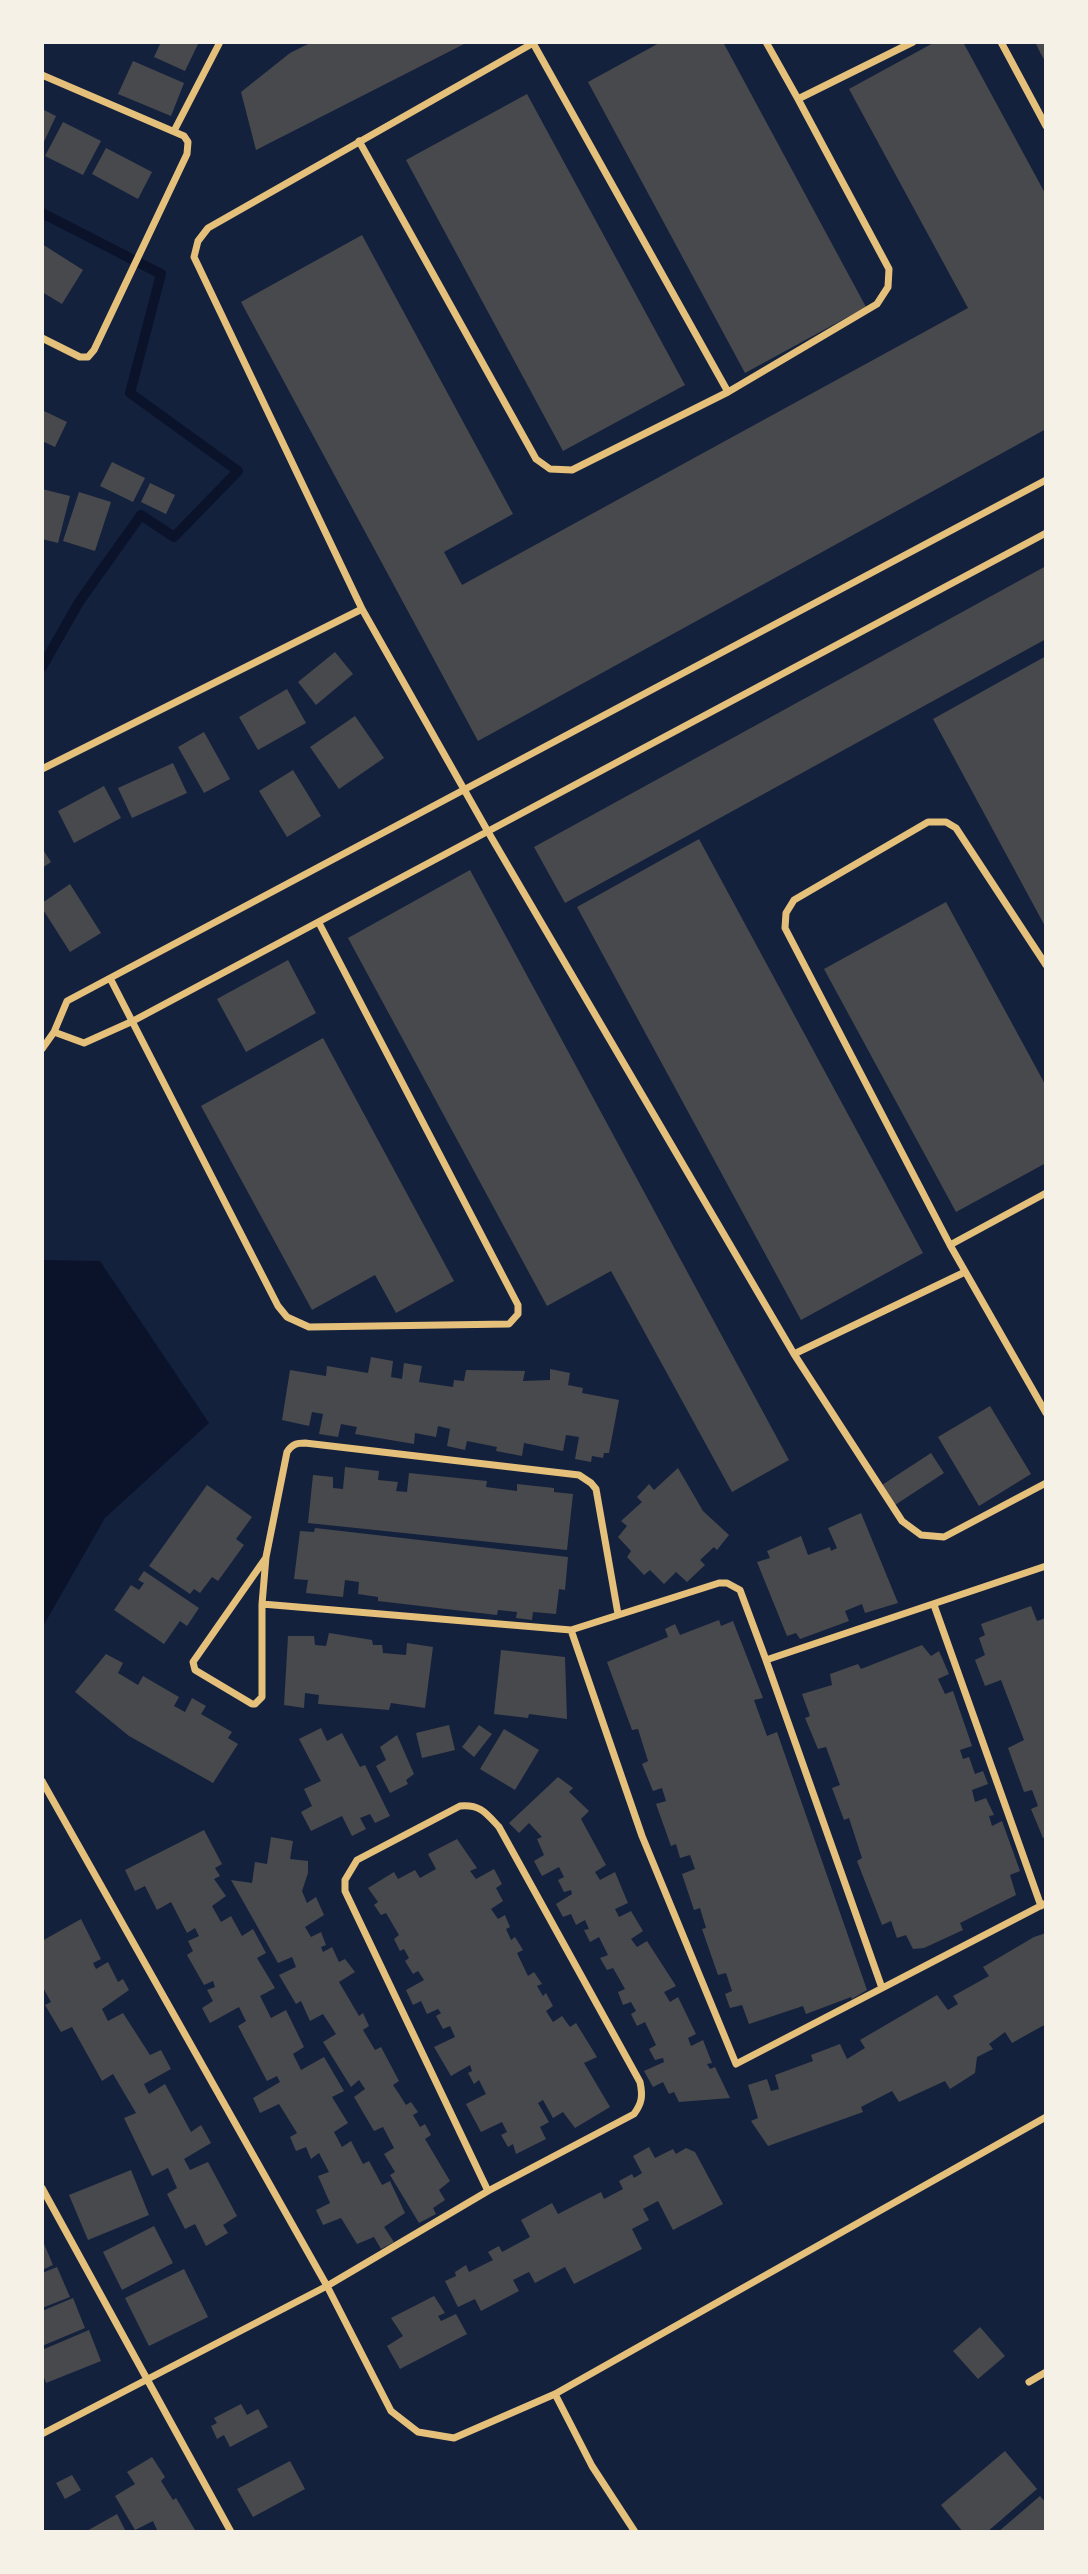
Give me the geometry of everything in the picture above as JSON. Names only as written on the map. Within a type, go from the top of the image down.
[{"type":"street","points":[[174,131],[220,42]]},
{"type":"street","points":[[359,141],[536,459],[550,469],[572,470],[728,392],[877,304],[888,287],[889,269],[766,42]]},
{"type":"street","points":[[798,99],[913,42]]},
{"type":"street","points":[[1001,42],[1046,126]]},
{"type":"street","points":[[728,392],[534,43],[208,229],[198,241],[194,257],[362,608],[487,830],[794,1354],[902,1521],[921,1535],[944,1537],[1046,1483]]},
{"type":"street","points":[[42,75],[174,131],[184,136],[188,142],[187,154],[132,275],[94,350],[88,357],[80,357],[42,338]]},
{"type":"street","points":[[42,1049],[54,1032],[67,1001],[111,980],[1046,480]]},
{"type":"street","points":[[54,1032],[85,1043],[133,1021],[1046,533]]},
{"type":"street","points":[[42,769],[362,608]]},
{"type":"street","points":[[1046,965],[956,828],[946,822],[928,822],[794,900],[786,913],[785,928],[950,1245],[1046,1413]]},
{"type":"street","points":[[111,980],[272,1294],[287,1317],[309,1327],[509,1324],[518,1314],[518,1305],[319,923]]},
{"type":"street","points":[[950,1245],[1046,1193]]},
{"type":"street","points":[[794,1354],[965,1272]]},
{"type":"street","points":[[266,1557],[193,1662],[195,1670],[252,1704],[256,1704],[262,1697],[262,1604],[266,1557],[287,1452],[297,1443],[579,1475],[596,1489],[618,1614]]},
{"type":"street","points":[[766,1660],[1046,1566]]},
{"type":"street","points":[[262,1604],[571,1630],[719,1583],[727,1583],[740,1590],[883,1989]]},
{"type":"street","points":[[571,1630],[642,1836],[736,2064],[1043,1905],[934,1605]]},
{"type":"street","points":[[42,1781],[327,2286],[391,2411],[418,2432],[454,2438],[555,2394],[1046,2117]]},
{"type":"street","points":[[42,2434],[327,2286],[488,2191],[634,2114],[643,2094],[640,2082],[499,1827],[486,1812],[472,1805],[460,1806],[357,1860],[345,1880],[345,1891],[488,2191]]},
{"type":"street","points":[[42,2188],[231,2532]]},
{"type":"street","points":[[1030,2382],[1046,2372]]},
{"type":"street","points":[[555,2394],[592,2466],[635,2532]]},
{"type":"water","points":[[42,1260],[100,1261],[209,1423],[105,1518],[42,1628]]},
{"type":"building","points":[[161,42],[199,42],[185,71],[154,57]]},
{"type":"building","points":[[312,42],[468,42],[256,150],[241,92],[290,53]]},
{"type":"building","points":[[661,42],[723,42],[866,307],[745,373],[588,82]]},
{"type":"building","points":[[935,42],[963,42],[1046,195],[1046,429],[478,741],[241,302],[362,235],[513,514],[444,552],[462,585],[968,308],[849,89]]},
{"type":"building","points":[[1035,42],[1046,42],[1046,63],[1041,54]]},
{"type":"building","points":[[133,61],[184,83],[171,116],[118,94]]},
{"type":"building","points":[[527,94],[685,385],[563,451],[406,160]]},
{"type":"building","points":[[42,109],[56,116],[42,146]]},
{"type":"building","points":[[63,122],[101,141],[83,175],[45,156]]},
{"type":"building","points":[[106,148],[152,172],[138,199],[92,174]]},
{"type":"building","points":[[42,244],[83,270],[62,304],[42,292]]},
{"type":"building","points":[[42,410],[67,422],[55,447],[42,441]]},
{"type":"building","points":[[112,462],[145,478],[133,502],[100,486]]},
{"type":"building","points":[[150,483],[175,495],[166,514],[141,502]]},
{"type":"building","points":[[42,489],[70,496],[58,543],[42,539]]},
{"type":"building","points":[[79,492],[111,502],[95,551],[63,541]]},
{"type":"building","points":[[1046,566],[1046,639],[565,903],[534,847]]},
{"type":"building","points":[[335,652],[353,674],[316,705],[298,682]]},
{"type":"building","points":[[1046,656],[1046,928],[933,719]]},
{"type":"building","points":[[287,689],[306,723],[258,750],[239,717]]},
{"type":"building","points":[[355,716],[384,758],[339,789],[310,747]]},
{"type":"building","points":[[204,732],[230,779],[204,793],[178,747]]},
{"type":"building","points":[[173,763],[187,793],[132,818],[118,788]]},
{"type":"building","points":[[293,770],[321,816],[287,837],[259,791]]},
{"type":"building","points":[[104,786],[121,818],[74,843],[58,811]]},
{"type":"building","points":[[699,839],[923,1253],[801,1320],[577,907]]},
{"type":"building","points":[[42,848],[51,862],[42,868]]},
{"type":"building","points":[[470,870],[789,1460],[732,1492],[611,1271],[547,1306],[348,938]]},
{"type":"building","points":[[70,884],[101,933],[70,952],[42,908],[42,903]]},
{"type":"building","points":[[946,902],[1046,1086],[1046,1163],[956,1212],[824,969]]},
{"type":"building","points":[[288,960],[316,1013],[246,1052],[217,999]]},
{"type":"building","points":[[323,1038],[454,1281],[396,1313],[375,1275],[312,1310],[201,1106]]},
{"type":"building","points":[[371,1357],[393,1361],[391,1377],[402,1379],[404,1363],[422,1366],[419,1382],[453,1387],[454,1380],[464,1381],[466,1370],[525,1371],[523,1381],[550,1380],[550,1369],[570,1373],[568,1385],[583,1388],[582,1393],[619,1400],[609,1453],[604,1453],[603,1458],[592,1456],[591,1462],[575,1459],[579,1437],[566,1435],[563,1451],[524,1443],[522,1456],[496,1451],[497,1447],[467,1441],[465,1450],[447,1446],[450,1429],[438,1426],[436,1437],[415,1433],[414,1444],[355,1434],[357,1427],[341,1424],[338,1437],[319,1434],[323,1414],[312,1412],[309,1426],[282,1420],[290,1370],[326,1376],[327,1366],[368,1373]]},
{"type":"building","points":[[990,1406],[1031,1474],[979,1506],[938,1437]]},
{"type":"building","points":[[931,1453],[944,1473],[895,1505],[882,1485]]},
{"type":"building","points":[[345,1467],[379,1471],[378,1480],[398,1482],[396,1491],[407,1492],[409,1473],[487,1481],[486,1487],[517,1491],[517,1484],[554,1488],[554,1492],[573,1494],[567,1550],[308,1523],[313,1475],[333,1477],[333,1488],[343,1489]]},
{"type":"building","points":[[678,1468],[703,1511],[729,1535],[717,1550],[714,1547],[700,1560],[705,1565],[687,1582],[676,1572],[664,1584],[650,1570],[644,1575],[627,1557],[631,1551],[618,1537],[627,1526],[621,1521],[642,1502],[637,1497],[649,1484],[654,1490]]},
{"type":"building","points":[[207,1485],[252,1517],[236,1539],[244,1545],[218,1581],[212,1577],[200,1593],[194,1589],[190,1594],[149,1566]]},
{"type":"building","points":[[861,1513],[898,1603],[865,1613],[862,1604],[845,1611],[849,1621],[800,1639],[796,1633],[787,1636],[757,1562],[770,1558],[767,1551],[801,1536],[808,1555],[830,1547],[831,1551],[837,1548],[828,1528]]},
{"type":"building","points":[[315,1528],[568,1557],[565,1590],[559,1589],[556,1614],[533,1612],[532,1620],[516,1618],[517,1612],[498,1610],[497,1615],[378,1601],[378,1597],[358,1594],[359,1582],[345,1580],[343,1597],[306,1593],[308,1580],[294,1579],[300,1531],[314,1532]]},
{"type":"building","points":[[144,1571],[199,1608],[187,1626],[180,1621],[164,1644],[114,1610],[131,1585],[139,1590],[144,1583],[138,1580]]},
{"type":"building","points":[[1031,1606],[1037,1621],[1046,1618],[1046,1837],[1043,1838],[1031,1809],[1038,1806],[1032,1790],[1024,1792],[1008,1748],[1024,1740],[1001,1680],[985,1686],[975,1660],[985,1655],[979,1638],[985,1635],[981,1624]]},
{"type":"building","points":[[719,1620],[721,1626],[733,1621],[763,1698],[754,1700],[767,1736],[777,1732],[867,1990],[852,1999],[851,1997],[806,2014],[803,2006],[749,2024],[742,2005],[730,2008],[725,1994],[732,1991],[726,1973],[718,1975],[702,1929],[706,1928],[700,1908],[694,1910],[682,1874],[695,1869],[690,1855],[680,1858],[676,1844],[671,1846],[656,1804],[666,1801],[662,1788],[653,1791],[642,1764],[648,1761],[638,1729],[632,1730],[607,1662],[668,1637],[665,1629],[675,1624],[680,1635]]},
{"type":"building","points":[[329,1633],[372,1640],[373,1645],[382,1645],[383,1653],[406,1655],[407,1643],[433,1647],[425,1708],[391,1703],[389,1710],[318,1704],[319,1695],[305,1693],[304,1708],[284,1705],[288,1636],[314,1636],[315,1645],[326,1646]]},
{"type":"building","points":[[922,1645],[931,1656],[939,1651],[949,1674],[938,1679],[945,1694],[953,1691],[972,1746],[960,1750],[963,1759],[969,1757],[975,1774],[983,1771],[988,1784],[972,1790],[975,1802],[986,1798],[994,1815],[989,1816],[992,1826],[1002,1821],[1020,1871],[1010,1875],[1016,1895],[960,1923],[963,1930],[924,1948],[913,1949],[906,1935],[897,1938],[891,1921],[882,1925],[857,1861],[862,1858],[849,1818],[844,1820],[832,1788],[840,1785],[826,1747],[818,1749],[805,1718],[810,1716],[802,1694],[832,1685],[830,1674],[858,1664],[861,1669]]},
{"type":"building","points":[[501,1650],[565,1657],[567,1719],[529,1714],[528,1718],[494,1714]]},
{"type":"building","points":[[106,1654],[123,1663],[118,1673],[138,1685],[143,1676],[179,1697],[174,1706],[185,1712],[192,1698],[206,1706],[201,1714],[232,1732],[228,1738],[238,1744],[213,1783],[129,1736],[75,1692]]},
{"type":"building","points":[[449,1725],[455,1750],[422,1758],[416,1733]]},
{"type":"building","points":[[479,1725],[492,1734],[474,1757],[462,1747]]},
{"type":"building","points":[[321,1728],[327,1741],[342,1733],[360,1767],[365,1765],[390,1816],[375,1823],[370,1814],[360,1818],[366,1829],[352,1836],[342,1816],[311,1831],[301,1812],[312,1806],[304,1789],[321,1781],[299,1739]]},
{"type":"building","points":[[504,1729],[539,1750],[515,1790],[480,1769]]},
{"type":"building","points":[[397,1735],[414,1774],[406,1780],[408,1784],[390,1793],[376,1766],[386,1760],[380,1747]]},
{"type":"building","points":[[558,1777],[573,1788],[569,1792],[589,1811],[581,1819],[606,1865],[595,1872],[600,1880],[615,1872],[628,1903],[615,1909],[619,1917],[631,1911],[643,1931],[631,1939],[637,1947],[647,1941],[676,1986],[664,1992],[670,2002],[678,1997],[696,2034],[688,2038],[691,2046],[703,2040],[712,2063],[707,2064],[710,2069],[715,2067],[730,2098],[679,2102],[674,2092],[669,2094],[663,2082],[653,2087],[644,2071],[664,2062],[663,2058],[655,2060],[649,2049],[656,2045],[645,2022],[637,2026],[631,2014],[636,2011],[631,2002],[623,2005],[618,1992],[625,1989],[613,1968],[607,1970],[600,1958],[608,1955],[599,1937],[590,1942],[584,1930],[589,1929],[585,1920],[576,1925],[571,1914],[563,1917],[556,1904],[572,1894],[571,1890],[564,1892],[558,1880],[564,1877],[559,1867],[542,1876],[534,1861],[544,1855],[537,1839],[542,1837],[529,1823],[519,1833],[509,1823]]},
{"type":"building","points":[[204,1830],[222,1864],[215,1868],[220,1876],[214,1879],[226,1896],[212,1906],[221,1922],[231,1916],[242,1936],[253,1929],[266,1953],[257,1958],[275,1988],[260,1996],[271,2018],[286,2010],[304,2047],[293,2054],[301,2070],[324,2057],[344,2091],[332,2097],[348,2123],[334,2132],[342,2147],[351,2141],[363,2164],[369,2161],[382,2185],[390,2181],[405,2213],[384,2227],[394,2242],[381,2249],[374,2237],[357,2244],[341,2218],[323,2225],[316,2210],[330,2203],[318,2176],[329,2172],[319,2153],[311,2159],[306,2147],[296,2151],[290,2137],[297,2133],[279,2104],[260,2113],[253,2098],[280,2082],[277,2076],[267,2081],[238,2026],[246,2021],[239,2007],[210,2023],[202,2008],[213,2001],[207,1990],[215,1987],[213,1981],[204,1985],[187,1955],[193,1951],[188,1941],[199,1936],[195,1928],[187,1933],[171,1902],[157,1910],[145,1886],[135,1891],[125,1870]]},
{"type":"building","points":[[271,1837],[293,1841],[290,1859],[308,1861],[308,1873],[302,1891],[307,1903],[316,1897],[324,1915],[305,1927],[311,1937],[321,1932],[326,1945],[321,1947],[323,1952],[332,1947],[339,1962],[345,1959],[355,1972],[339,1982],[359,2016],[363,2013],[369,2026],[363,2030],[375,2050],[381,2047],[399,2081],[393,2085],[406,2105],[411,2102],[418,2112],[413,2115],[420,2127],[425,2124],[431,2135],[425,2139],[450,2181],[439,2190],[445,2200],[433,2208],[436,2214],[419,2223],[390,2175],[395,2172],[384,2154],[394,2148],[383,2127],[374,2131],[354,2097],[365,2089],[359,2080],[351,2087],[323,2042],[336,2034],[323,2014],[310,2021],[301,2001],[296,2004],[279,1975],[296,1967],[292,1957],[278,1963],[231,1880],[252,1883],[255,1862],[267,1864]]},
{"type":"building","points":[[457,1839],[477,1868],[470,1871],[476,1879],[494,1869],[502,1884],[496,1888],[503,1901],[491,1909],[498,1919],[505,1915],[510,1927],[506,1929],[511,1940],[515,1937],[523,1950],[517,1953],[528,1976],[534,1972],[542,1984],[537,1986],[543,1996],[546,1993],[553,2006],[546,2011],[553,2022],[562,2016],[570,2027],[576,2023],[597,2057],[584,2063],[610,2107],[575,2128],[563,2112],[553,2118],[543,2100],[538,2103],[549,2122],[540,2127],[546,2139],[516,2154],[513,2144],[508,2147],[501,2135],[507,2132],[502,2122],[481,2132],[466,2104],[486,2094],[479,2080],[474,2084],[468,2073],[472,2071],[470,2065],[451,2076],[434,2047],[455,2037],[450,2026],[443,2029],[436,2016],[441,2013],[438,2009],[427,2014],[421,2001],[413,2005],[406,1990],[424,1980],[418,1971],[413,1974],[405,1961],[409,1958],[404,1949],[400,1951],[394,1939],[399,1935],[386,1913],[381,1915],[374,1905],[378,1902],[368,1888],[394,1872],[398,1879],[415,1870],[420,1878],[436,1869],[428,1854]]},
{"type":"building","points":[[81,1919],[101,1959],[93,1963],[96,1969],[108,1962],[118,1982],[123,1979],[129,1990],[102,2009],[108,2021],[123,2013],[150,2055],[161,2050],[171,2069],[144,2084],[149,2094],[165,2084],[191,2132],[201,2125],[211,2143],[184,2159],[190,2170],[208,2162],[237,2216],[223,2225],[228,2233],[206,2246],[195,2224],[185,2229],[167,2194],[177,2188],[168,2168],[152,2176],[124,2118],[136,2113],[113,2074],[102,2081],[72,2027],[61,2032],[45,2005],[51,2002],[42,1986],[42,1941]]},
{"type":"building","points":[[1046,1933],[1046,2024],[1012,2043],[1005,2032],[989,2044],[993,2049],[977,2057],[975,2073],[950,2089],[945,2081],[899,2102],[892,2091],[861,2107],[863,2112],[768,2146],[751,2121],[758,2118],[748,2085],[767,2079],[771,2091],[779,2089],[775,2075],[813,2061],[811,2055],[840,2044],[847,2059],[865,2048],[860,2040],[937,1995],[948,2010],[958,2004],[953,1996],[989,1976],[983,1967],[1034,1937]]},
{"type":"building","points":[[649,2147],[655,2158],[673,2149],[676,2154],[686,2148],[695,2152],[723,2204],[673,2230],[658,2201],[643,2209],[649,2220],[632,2229],[642,2249],[574,2284],[565,2267],[535,2283],[529,2272],[513,2280],[519,2291],[481,2311],[475,2299],[458,2307],[445,2281],[456,2276],[455,2272],[466,2265],[469,2272],[493,2260],[488,2252],[499,2246],[502,2252],[530,2237],[521,2220],[552,2203],[558,2214],[601,2192],[604,2199],[623,2189],[619,2181],[632,2174],[634,2178],[642,2173],[633,2156]]},
{"type":"building","points":[[131,2170],[149,2215],[88,2240],[69,2195]]},
{"type":"building","points":[[154,2226],[173,2263],[122,2290],[103,2252]]},
{"type":"building","points":[[42,2239],[53,2265],[42,2270]]},
{"type":"building","points":[[57,2267],[70,2297],[42,2308],[42,2273]]},
{"type":"building","points":[[184,2269],[208,2317],[149,2346],[125,2298]]},
{"type":"building","points":[[434,2296],[445,2313],[438,2316],[441,2321],[456,2314],[467,2334],[400,2369],[387,2346],[403,2336],[391,2318]]},
{"type":"building","points":[[73,2298],[85,2328],[42,2346],[42,2311]]},
{"type":"building","points":[[980,2327],[1005,2356],[978,2379],[953,2351]]},
{"type":"building","points":[[89,2330],[101,2361],[46,2383],[42,2372],[42,2350]]},
{"type":"building","points":[[241,2404],[247,2415],[258,2409],[268,2427],[230,2447],[224,2435],[217,2439],[211,2426],[217,2423],[214,2418]]},
{"type":"building","points":[[1005,2451],[1037,2489],[987,2532],[963,2532],[941,2505]]},
{"type":"building","points":[[152,2457],[165,2477],[161,2481],[173,2500],[176,2498],[195,2530],[192,2532],[158,2532],[153,2521],[135,2530],[115,2496],[135,2484],[127,2472]]},
{"type":"building","points":[[290,2461],[305,2489],[253,2517],[237,2489]]},
{"type":"building","points":[[72,2475],[81,2490],[65,2499],[56,2483]]},
{"type":"building","points":[[1040,2496],[1046,2503],[1046,2532],[998,2532]]},
{"type":"building","points":[[117,2514],[126,2532],[85,2532]]},
{"type":"waterway","points":[[42,213],[161,274],[130,393],[238,471],[174,537],[141,515],[79,602],[42,667]]}]
